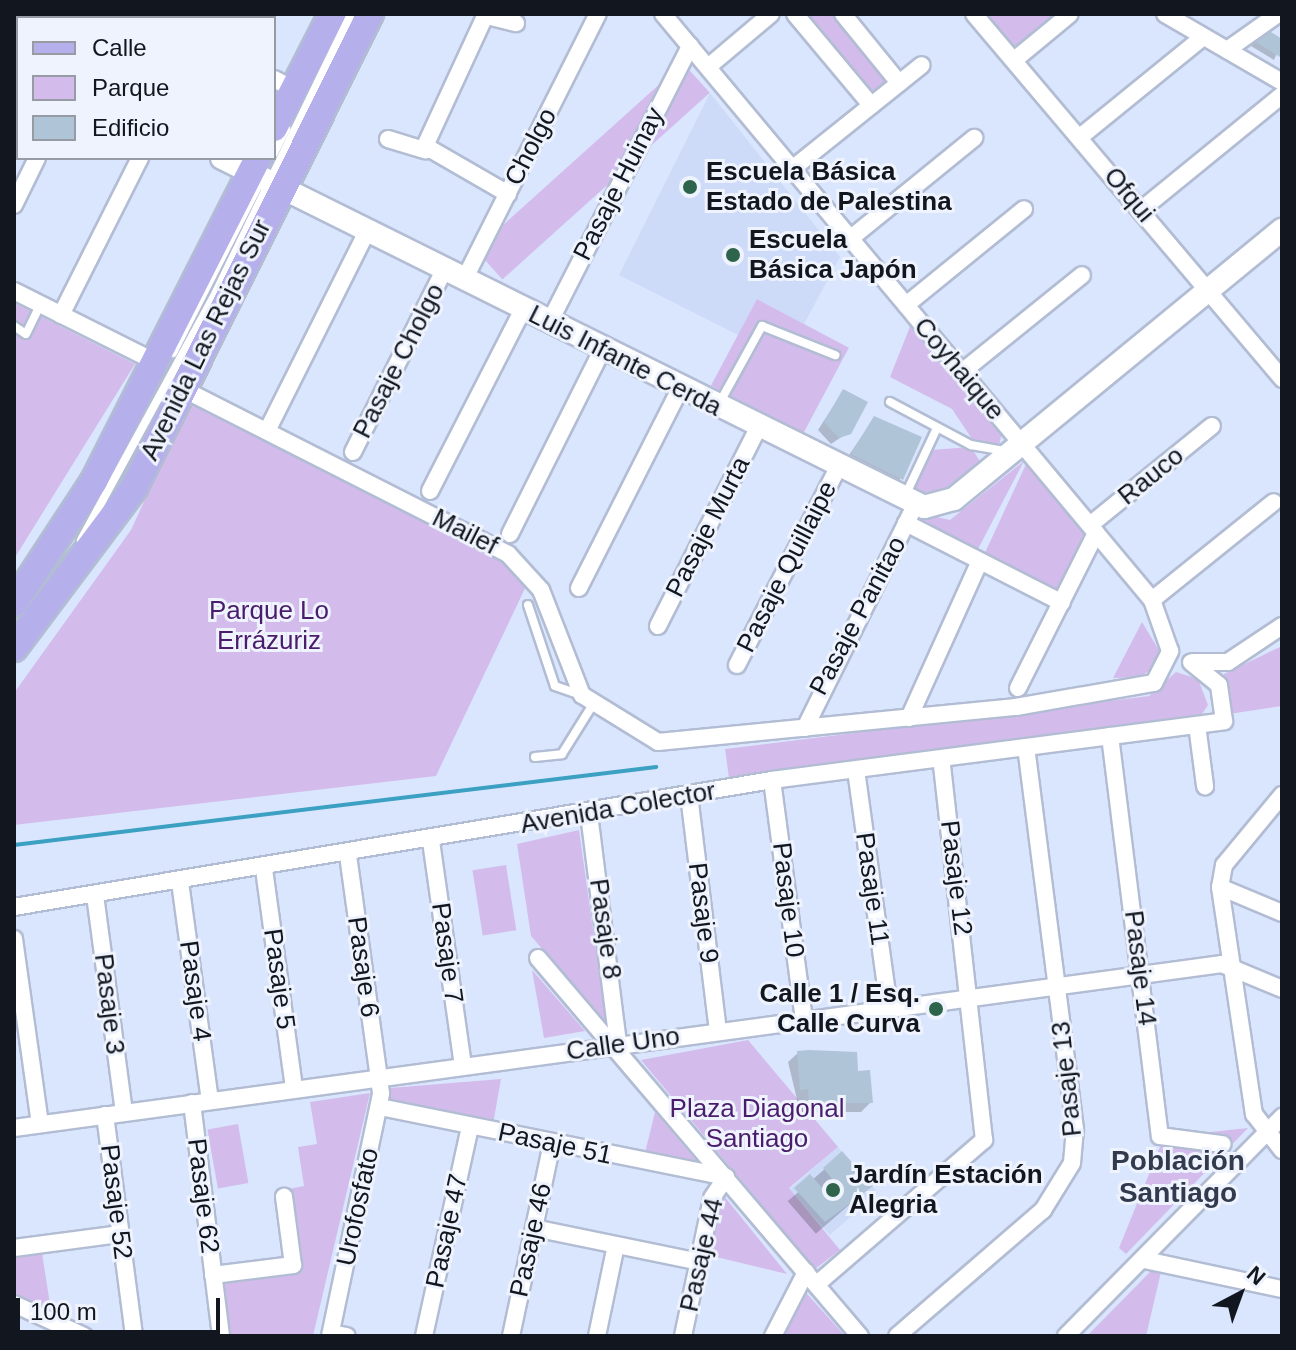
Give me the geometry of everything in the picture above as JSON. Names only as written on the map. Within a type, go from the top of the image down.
[{"type":"main road","points":[[276,119],[284,84],[332,14]]},
{"type":"main road","name":"Avenida Las Rejas Sur","points":[[276,155],[370,14]]},
{"type":"main road","name":"Avenida Las Rejas Sur","points":[[14,603],[72,520],[137,400],[154,361],[266,170]]},
{"type":"main road","name":"Avenida Las Rejas Sur","points":[[14,648],[109,530],[183,389],[266,170]]},
{"type":"street","name":"Cholgo","points":[[454,275],[508,194],[598,14]]},
{"type":"street","name":"Coyhaique","points":[[663,14],[962,372],[1015,447],[1093,529],[1152,600],[1168,631],[1169,661]]},
{"type":"street","points":[[708,67],[771,14]]},
{"type":"street","points":[[795,14],[871,105]]},
{"type":"street","points":[[843,14],[899,83]]},
{"type":"street","name":"Ofqui","points":[[974,14],[1018,57],[1080,137],[1280,372]]},
{"type":"street","points":[[1018,57],[1070,14]]},
{"type":"street","points":[[1165,14],[1282,82]]},
{"type":"street","points":[[1227,50],[1278,14]]},
{"type":"street","points":[[425,150],[486,15],[516,23]]},
{"type":"street","points":[[1080,137],[1203,37]]},
{"type":"street","name":"Pasaje Huinay","points":[[549,323],[690,46]]},
{"type":"street","points":[[792,169],[922,65]]},
{"type":"street","points":[[1141,210],[1282,95]]},
{"type":"street","points":[[851,238],[974,138]]},
{"type":"street","points":[[388,139],[425,150],[508,194]]},
{"type":"street","points":[[14,205],[36,160]]},
{"type":"street","points":[[61,315],[139,160]]},
{"type":"street","name":"Luis Infante Cerda","points":[[229,160],[266,170],[367,231],[838,468],[908,510]]},
{"type":"street","points":[[906,305],[1024,209]]},
{"type":"street","points":[[908,510],[948,503],[1282,230]]},
{"type":"street","points":[[267,431],[367,231]]},
{"type":"street","name":"Pasaje Cholgo","points":[[353,452],[454,275]]},
{"type":"street","points":[[962,372],[1082,275]]},
{"type":"street","points":[[14,291],[154,361]]},
{"type":"street","points":[[430,491],[523,309]]},
{"type":"street","points":[[510,534],[602,350]]},
{"type":"street","name":"Mailef","points":[[183,389],[508,554],[541,590],[587,700]]},
{"type":"street","points":[[579,588],[680,389]]},
{"type":"street","name":"Rauco","points":[[1093,529],[1212,426]]},
{"type":"street","name":"Pasaje Murta","points":[[658,626],[758,428]]},
{"type":"street","name":"Pasaje Quillaipe","points":[[737,665],[838,468]]},
{"type":"street","points":[[1152,600],[1274,502]]},
{"type":"street","points":[[908,510],[980,561],[1062,603]]},
{"type":"street","name":"Pasaje Panitao","points":[[805,728],[908,510]]},
{"type":"street","points":[[1018,688],[1062,603],[1093,529]]},
{"type":"street","points":[[909,718],[980,561]]},
{"type":"street","points":[[1169,661],[1228,662],[1282,626]]},
{"type":"street","name":"Avenida Colector","points":[[587,700],[674,743],[1139,690],[1169,661]]},
{"type":"street","name":"Avenida Colector","points":[[14,907],[348,856],[772,780],[1224,721],[1219,685],[1191,662]]},
{"type":"street","points":[[1197,725],[1205,786]]},
{"type":"street","name":"Pasaje 14","points":[[1110,736],[1160,1136],[1222,1144]]},
{"type":"street","name":"Pasaje 13","points":[[897,1336],[1030,1223],[1068,1174],[1075,1129],[1026,747]]},
{"type":"street","name":"Pasaje 12","points":[[811,1278],[984,1140],[941,759]]},
{"type":"street","name":"Pasaje 11","points":[[856,770],[889,1009]]},
{"type":"street","name":"Pasaje 10","points":[[772,780],[804,1020]]},
{"type":"street","name":"Pasaje 9","points":[[689,795],[718,1031]]},
{"type":"street","points":[[1282,795],[1224,865],[1220,887],[1252,1105],[1266,1134],[1282,1150]]},
{"type":"street","name":"Pasaje 8","points":[[589,814],[618,1045]]},
{"type":"street","name":"Pasaje 7","points":[[431,841],[463,1066]]},
{"type":"street","name":"Pasaje 6","points":[[348,856],[379,1078]]},
{"type":"street","name":"Pasaje 5","points":[[264,869],[294,1089]]},
{"type":"street","name":"Pasaje 4","points":[[180,882],[210,1101]]},
{"type":"street","points":[[1220,887],[1282,913]]},
{"type":"street","name":"Pasaje 3","points":[[95,895],[124,1113]]},
{"type":"street","points":[[14,939],[40,1124]]},
{"type":"street","points":[[538,958],[618,1045],[860,1336]]},
{"type":"street","points":[[1233,965],[1282,989]]},
{"type":"street","name":"Calle Uno","points":[[14,1128],[718,1031],[1233,965]]},
{"type":"street","name":"Urofosfato","points":[[336,1335],[379,1107],[379,1078]]},
{"type":"street","name":"Pasaje 62","points":[[192,1103],[221,1336]]},
{"type":"street","name":"Pasaje 51","points":[[385,1108],[726,1177]]},
{"type":"street","name":"Pasaje 52","points":[[105,1115],[134,1336]]},
{"type":"street","points":[[1066,1336],[1145,1260],[1282,1117]]},
{"type":"street","name":"Pasaje 47","points":[[424,1336],[470,1126]]},
{"type":"street","name":"Pasaje 46","points":[[511,1336],[552,1143]]},
{"type":"street","name":"Pasaje 44","points":[[683,1336],[712,1198],[726,1177]]},
{"type":"street","points":[[213,1275],[293,1265],[284,1197]]},
{"type":"street","points":[[534,1228],[699,1262]]},
{"type":"street","points":[[14,1248],[121,1234]]},
{"type":"street","points":[[597,1336],[616,1245]]},
{"type":"street","points":[[1145,1260],[1282,1289]]},
{"type":"street","points":[[773,1336],[783,1304],[811,1278]]},
{"type":"street","points":[[14,1304],[84,1336]]},
{"type":"lane","points":[[276,150],[344,14]]},
{"type":"lane","points":[[276,152],[351,14]]},
{"type":"lane","points":[[137,400],[192,321],[266,170]]},
{"type":"lane","points":[[33,624],[165,390],[266,170]]},
{"type":"lane","points":[[14,326],[26,334],[40,304]]},
{"type":"lane","points":[[717,407],[762,326],[835,355]]},
{"type":"lane","points":[[890,402],[937,428],[1015,447]]},
{"type":"lane","points":[[908,510],[937,428]]},
{"type":"lane","points":[[528,605],[555,686],[587,700],[562,754],[535,757]]},
{"type":"shaded area","points":[[710,93],[840,257],[804,324],[757,299],[738,335],[619,275]]},
{"type":"shaded area","name":"Jardín Estación Alegria","points":[[838,1147],[878,1193],[830,1235],[790,1189]]},
{"type":"green space","points":[[802,14],[834,14],[890,84],[871,100]]},
{"type":"green space","points":[[983,14],[1060,14],[1013,50]]},
{"type":"green space","points":[[683,63],[710,93],[502,279],[476,250]]},
{"type":"green space","points":[[757,299],[849,348],[803,434],[711,386]]},
{"type":"green space","points":[[14,303],[135,364],[14,559]]},
{"type":"green space","points":[[911,324],[1002,432],[999,446],[974,442],[952,409],[890,377]]},
{"type":"green space","name":"Parque Lo Errázuriz","points":[[191,399],[501,557],[528,582],[436,776],[14,825],[14,693],[131,530]]},
{"type":"green space","points":[[971,447],[981,463],[943,492],[912,493],[930,450]]},
{"type":"green space","points":[[1024,461],[976,553],[910,522],[915,512],[950,520]]},
{"type":"green space","points":[[1027,462],[1085,531],[1056,595],[983,557]]},
{"type":"green space","points":[[1142,622],[1160,652],[1153,668],[1140,677],[1113,678]]},
{"type":"green space","points":[[1282,646],[1282,706],[1229,714],[1224,674]]},
{"type":"green space","points":[[1176,672],[1198,679],[1208,705],[1202,714],[729,778],[725,749],[1149,696]]},
{"type":"green space","points":[[579,830],[606,1023],[531,936],[517,844]]},
{"type":"green space","points":[[506,865],[516,930],[483,936],[472,870]]},
{"type":"green space","points":[[532,970],[585,1031],[544,1038]]},
{"type":"green space","name":"Plaza Diagonal Santiago","points":[[748,1040],[838,1147],[789,1188],[840,1250],[815,1269],[641,1060]]},
{"type":"green space","points":[[501,1079],[493,1124],[389,1107],[390,1088]]},
{"type":"green space","points":[[370,1093],[313,1336],[226,1336],[215,1267],[288,1255],[278,1191],[304,1186],[298,1147],[317,1144],[310,1102]]},
{"type":"green space","points":[[655,1112],[705,1171],[645,1153]]},
{"type":"green space","points":[[238,1124],[248,1183],[218,1188],[207,1129]]},
{"type":"green space","points":[[1248,1128],[1126,1254],[1119,1248],[1164,1137]]},
{"type":"green space","points":[[724,1196],[787,1274],[708,1255]]},
{"type":"green space","points":[[42,1253],[52,1317],[14,1298],[14,1255]]},
{"type":"green space","points":[[1152,1270],[1161,1272],[1146,1336],[1088,1335]]},
{"type":"green space","points":[[800,1286],[845,1336],[779,1336]]},
{"type":"building","points":[[1263,27],[1282,39],[1280,57],[1254,41]]},
{"type":"building","points":[[843,389],[868,402],[851,434],[839,438],[824,422]]},
{"type":"building","points":[[874,416],[922,437],[903,480],[851,454]]},
{"type":"building","points":[[797,1051],[857,1052],[858,1071],[870,1070],[873,1103],[809,1103],[808,1089],[800,1090]]},
{"type":"building","name":"Jardín Estación Alegria","points":[[842,1151],[873,1186],[825,1222],[794,1188],[810,1174],[823,1189],[833,1180],[823,1168]]},
{"type":"waterway","points":[[14,845],[656,767]]},
{"type":"place","name":"Escuela Básica Estado de Palestina","points":[[690,187]]},
{"type":"place","name":"Escuela Básica Japón","points":[[733,255]]},
{"type":"place","name":"Calle 1 / Esq. Calle Curva","points":[[936,1009]]},
{"type":"place","name":"Jardín Estación Alegria","points":[[833,1190]]},
{"type":"district","name":"Población Santiago","points":[[1178,1177]]}]
